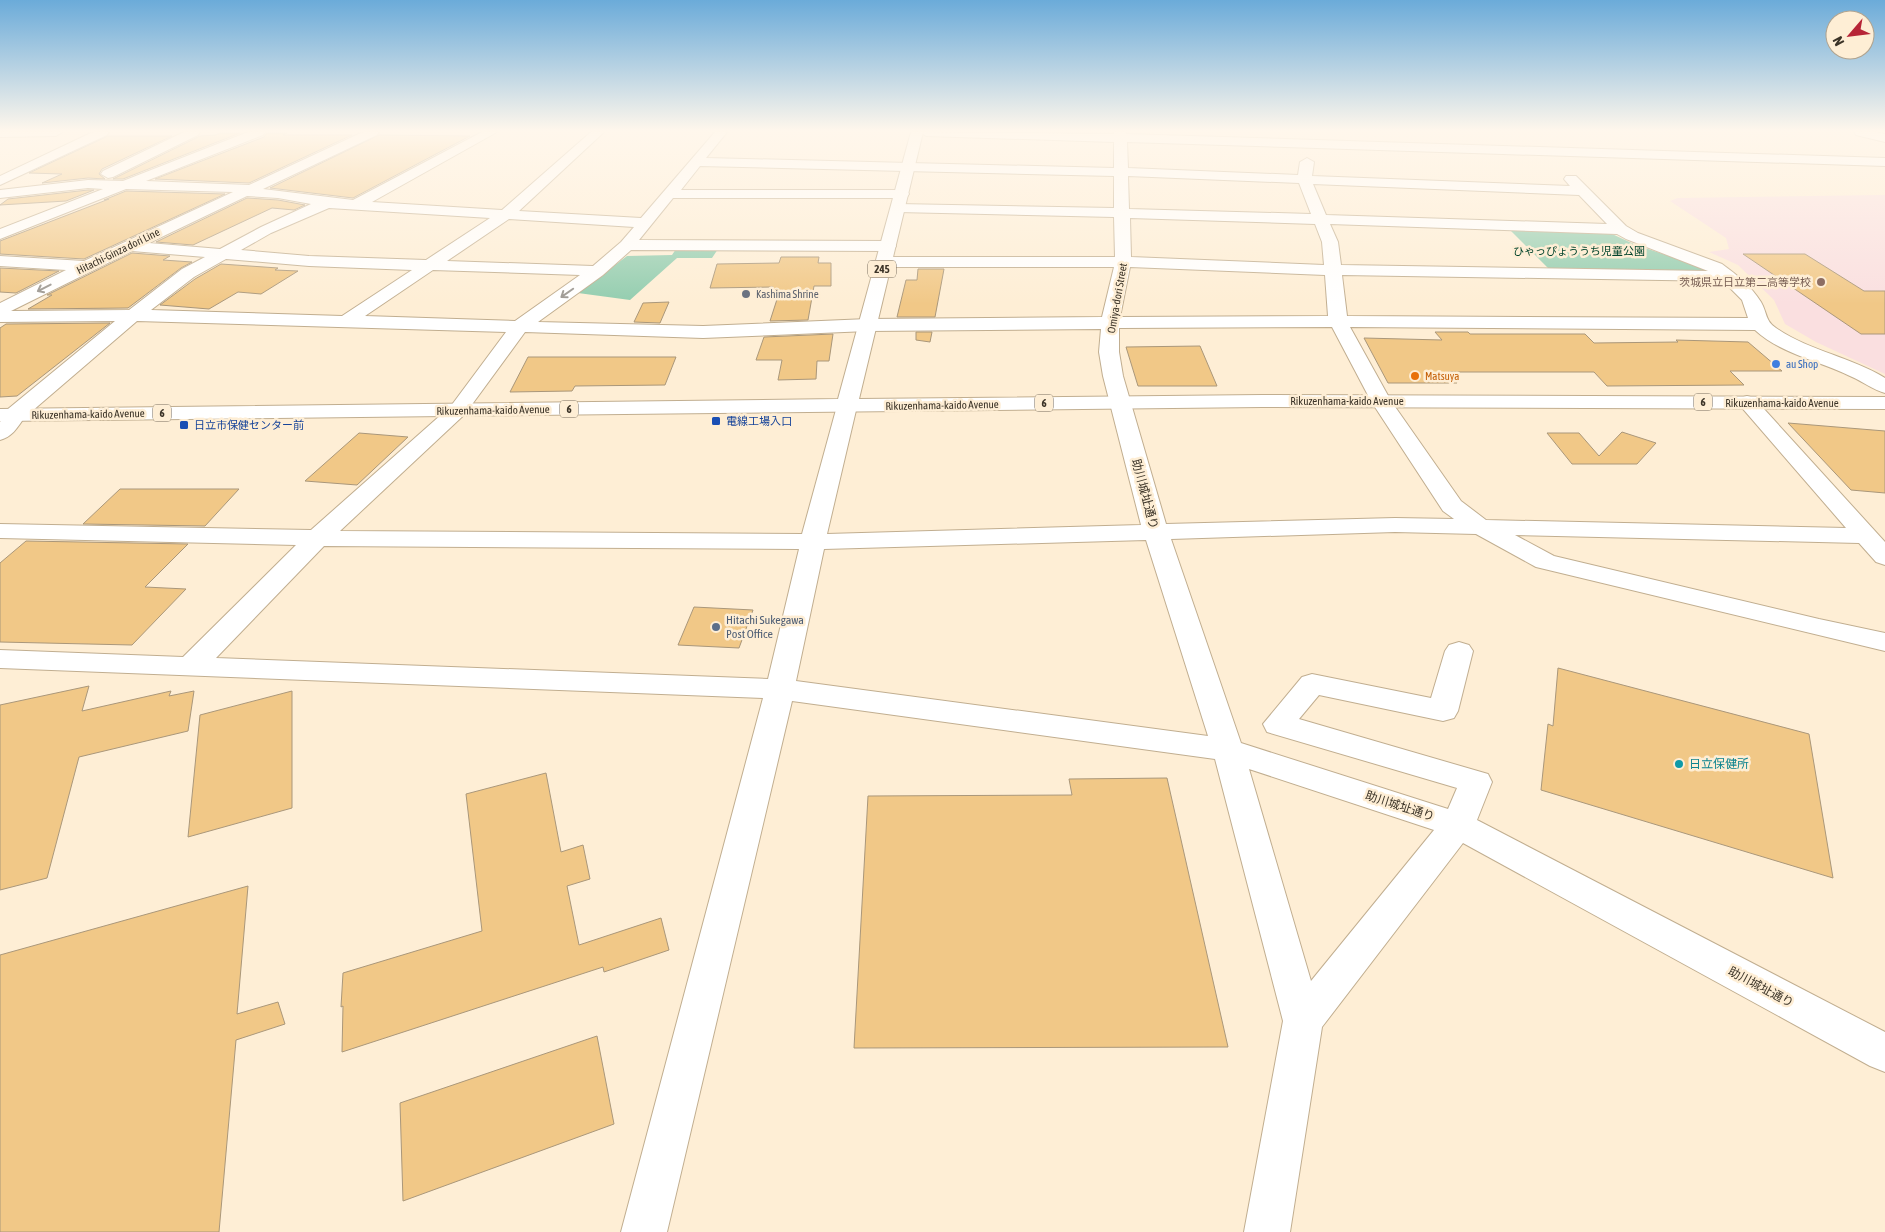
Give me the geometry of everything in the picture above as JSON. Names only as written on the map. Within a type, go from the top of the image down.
[{"type":"main road","points":[[0,194],[40,189]]},
{"type":"main road","points":[[0,223],[54,202],[78,189]]},
{"type":"main road","points":[[0,234],[113,189]]},
{"type":"main road","points":[[230,189],[278,194],[327,203],[645,223]]},
{"type":"main road","points":[[355,205],[384,189]]},
{"type":"main road","points":[[345,322],[506,214],[533,189]]},
{"type":"main road","points":[[190,667],[317,538],[458,410],[521,325],[597,271],[627,245],[674,189]]},
{"type":"main road","name":"245","points":[[847,406],[903,189]]},
{"type":"main road","name":"Omiya-dori Street","points":[[1120,402],[1109,352],[1110,323],[1124,262],[1123,189]]},
{"type":"main road","points":[[1308,189],[1330,242],[1338,322],[1380,401],[1452,506],[1479,526],[1546,562],[1819,628],[1885,642]]},
{"type":"main road","points":[[1549,189],[1584,191],[1621,230],[1644,242],[1716,268],[1728,276],[1753,303],[1758,324]]},
{"type":"main road","name":"Hitachi-Ginza dori Line","points":[[0,310],[246,190]]},
{"type":"main road","points":[[670,194],[900,201],[1123,213],[1621,230]]},
{"type":"main road","points":[[0,433],[8,426],[8,414],[188,273],[219,254],[327,203]]},
{"type":"main road","points":[[627,245],[1332,270],[1728,276]]},
{"type":"main road","points":[[129,246],[309,262],[597,271]]},
{"type":"main road","points":[[0,262],[87,266]]},
{"type":"main road","points":[[0,317],[134,315],[345,322],[521,325],[703,332],[868,325],[1110,323],[1758,324],[1787,342],[1851,368],[1885,387]]},
{"type":"main road","name":"Rikuzenhama-kaido Avenue","points":[[8,414],[1120,402],[1885,403]]},
{"type":"main road","name":"助川城址通り","points":[[1120,402],[1156,533],[1228,750],[1458,825],[1885,1053]]},
{"type":"main road","points":[[1747,402],[1885,558]]},
{"type":"main road","points":[[644,1232],[780,688],[813,542],[847,406]]},
{"type":"main road","points":[[0,531],[317,538],[813,542],[1396,525],[1865,536]]},
{"type":"main road","points":[[1303,1021],[1458,825],[1476,782],[1278,724],[1312,684],[1443,712],[1459,651]]},
{"type":"main road","points":[[0,659],[780,688],[1228,750],[1303,1021],[1267,1232]]},
{"type":"shaded area","name":"茨城県立日立第二高等学校","points":[[1885,195],[1885,374],[1816,342],[1785,324],[1774,300],[1738,265],[1709,252],[1729,249],[1726,238],[1670,201],[1678,198]]},
{"type":"green space","name":"ひゃっぴょううち児童公園","points":[[1510,230],[1612,234],[1636,245],[1699,266],[1708,273],[1548,268]]},
{"type":"green space","points":[[676,249],[718,249],[712,258],[677,258],[630,300],[578,293],[627,256],[672,255]]},
{"type":"building","points":[[282,189],[369,189],[353,198]]},
{"type":"building","points":[[94,190],[66,201],[0,205],[8,199]]},
{"type":"building","points":[[126,191],[225,194],[84,259],[0,254],[0,241]]},
{"type":"building","points":[[247,198],[278,200],[305,205],[294,210],[272,208],[193,245],[156,242]]},
{"type":"building","points":[[132,253],[170,256],[163,260],[192,262],[181,268],[128,308],[28,309],[52,295],[47,295]]},
{"type":"building","points":[[1743,254],[1805,254],[1864,291],[1885,291],[1885,334],[1861,334]]},
{"type":"building","points":[[781,257],[819,257],[818,263],[831,263],[831,286],[814,286],[808,320],[770,321],[780,290],[773,290],[773,287],[710,288],[717,264],[779,263]]},
{"type":"building","points":[[221,264],[298,271],[261,294],[238,292],[209,309],[160,305],[195,279]]},
{"type":"building","points":[[0,268],[59,271],[16,293],[0,292]]},
{"type":"building","points":[[918,269],[944,269],[935,317],[897,317],[906,280],[917,280]]},
{"type":"building","points":[[669,302],[660,323],[634,322],[643,303]]},
{"type":"building","points":[[110,323],[17,396],[0,397],[0,328],[6,324]]},
{"type":"building","points":[[916,332],[932,332],[930,342],[916,340]]},
{"type":"building","points":[[1435,332],[1468,332],[1470,334],[1585,334],[1594,343],[1678,342],[1676,340],[1748,342],[1782,371],[1730,371],[1744,385],[1607,386],[1594,372],[1448,372],[1457,383],[1388,383],[1364,338],[1442,340]]},
{"type":"building","points":[[833,334],[829,361],[817,361],[816,379],[778,380],[782,360],[756,360],[764,337]]},
{"type":"building","points":[[1200,346],[1217,386],[1138,386],[1126,347]]},
{"type":"building","points":[[528,357],[676,357],[665,385],[575,386],[572,391],[510,392]]},
{"type":"building","points":[[1788,423],[1885,431],[1885,493],[1851,490]]},
{"type":"building","points":[[1622,432],[1656,443],[1637,464],[1572,464],[1547,433],[1579,433],[1599,456]]},
{"type":"building","points":[[359,433],[408,437],[357,485],[305,481]]},
{"type":"building","points":[[120,489],[239,489],[205,526],[83,524]]},
{"type":"building","points":[[26,541],[188,544],[145,587],[186,589],[132,645],[0,642],[0,563]]},
{"type":"building","points":[[694,607],[753,610],[739,648],[678,645]]},
{"type":"building","name":"日立保健所","points":[[1558,668],[1809,734],[1833,878],[1541,790],[1548,724],[1553,726]]},
{"type":"building","points":[[89,686],[82,711],[171,691],[169,696],[194,691],[188,731],[79,757],[47,878],[0,890],[0,705]]},
{"type":"building","points":[[292,691],[292,808],[188,837],[200,715]]},
{"type":"building","points":[[546,773],[561,852],[583,845],[590,879],[567,886],[579,945],[661,918],[669,950],[604,972],[603,967],[342,1052],[343,1006],[341,1007],[343,973],[482,931],[466,794]]},
{"type":"building","points":[[1167,778],[1228,1047],[854,1048],[868,796],[1072,795],[1069,779]]},
{"type":"building","points":[[248,886],[237,1014],[278,1002],[285,1024],[236,1040],[219,1232],[0,1232],[0,955]]},
{"type":"building","points":[[597,1036],[614,1124],[403,1201],[400,1103]]},
{"type":"place","name":"茨城県立日立第二高等学校","points":[[1821,282]]},
{"type":"place","name":"Kashima Shrine","points":[[746,294]]},
{"type":"place","name":"au Shop","points":[[1776,364]]},
{"type":"place","name":"Matsuya","points":[[1415,376]]},
{"type":"place","name":"電線工場入口","points":[[716,421]]},
{"type":"place","name":"日立市保健センター前","points":[[184,425]]},
{"type":"place","name":"Hitachi Sukegawa Post Office","points":[[716,627]]},
{"type":"place","name":"日立保健所","points":[[1679,764]]}]
